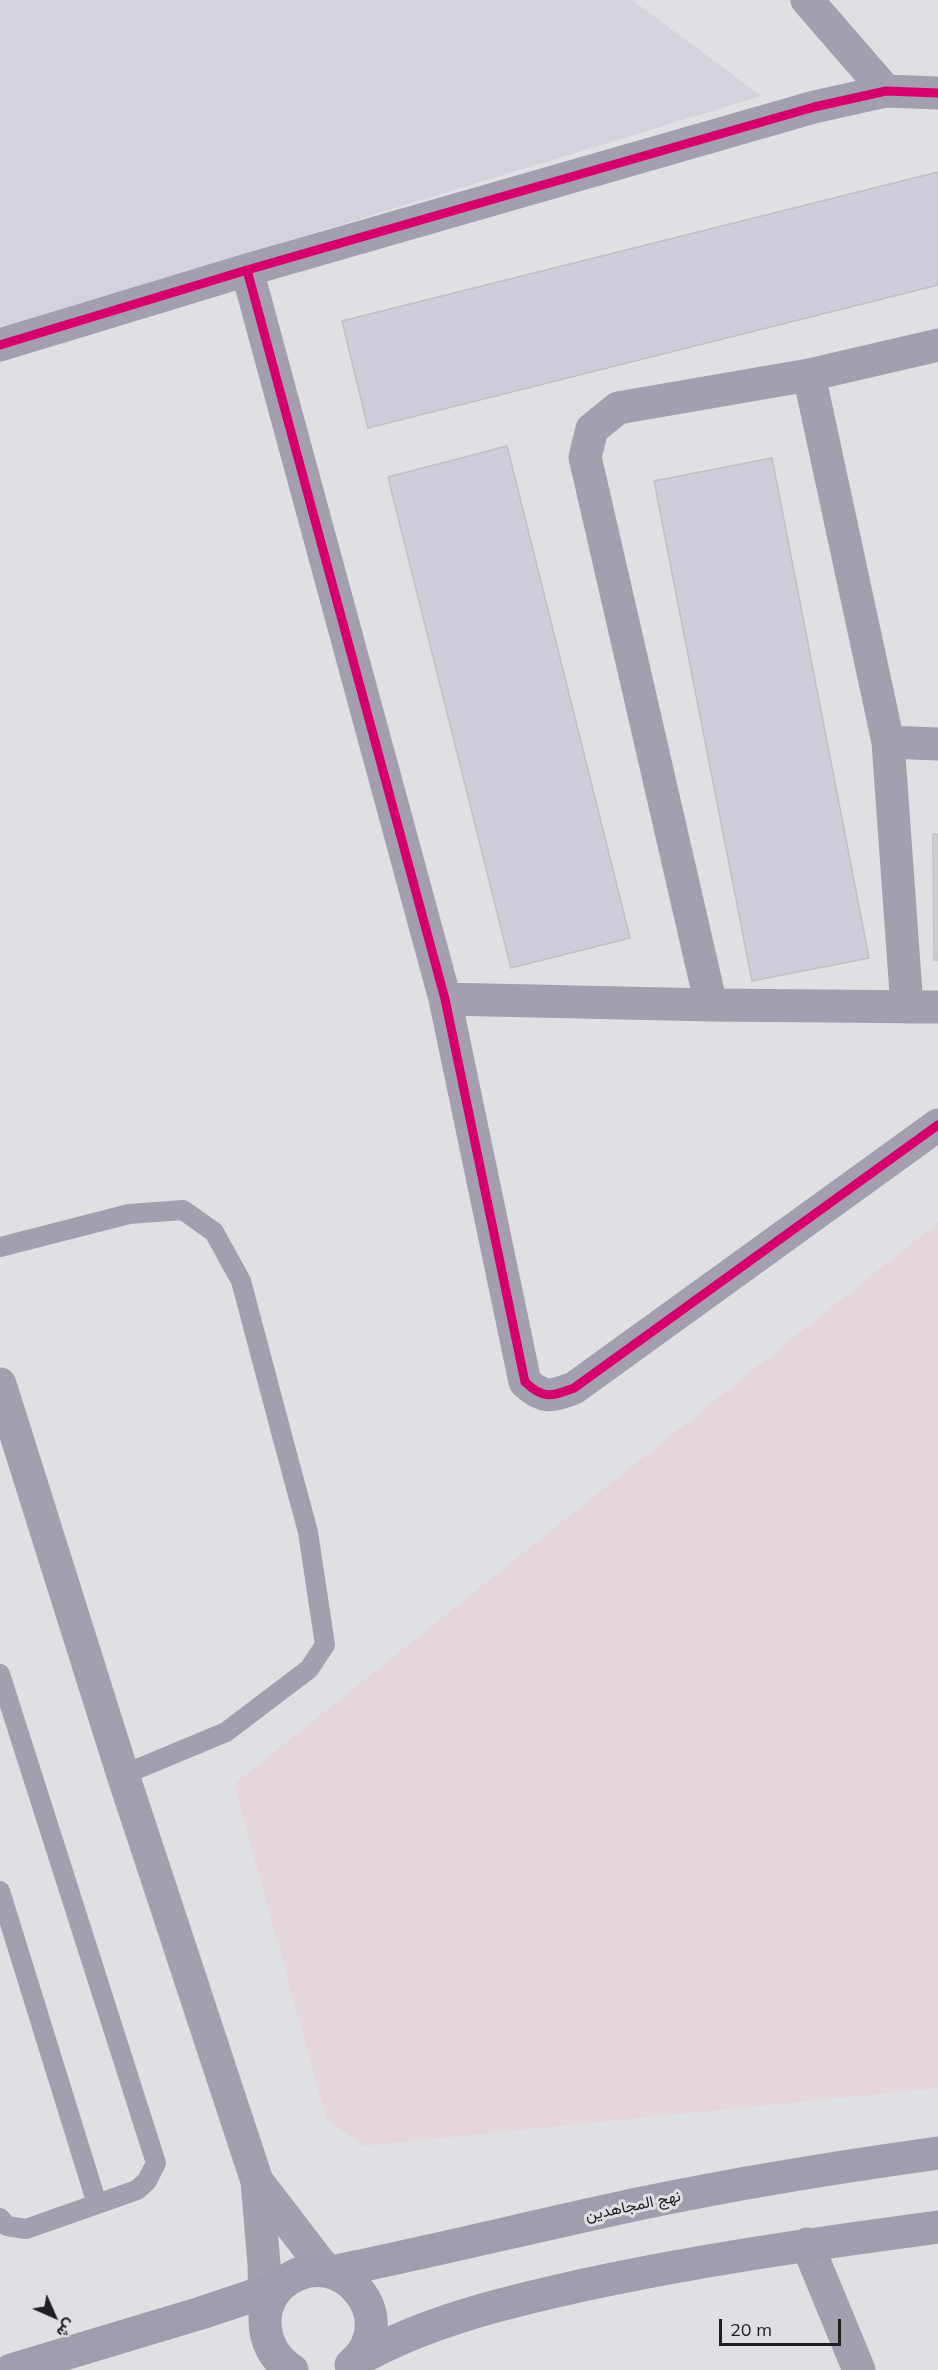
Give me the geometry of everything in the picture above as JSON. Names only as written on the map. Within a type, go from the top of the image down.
[{"type":"main road","name":"نهج المجاهدين","points":[[11,2370],[201,2313],[270,2297],[300,2273],[329,2271],[443,2249],[637,2204],[764,2179],[938,2153]]},
{"type":"main road","points":[[364,2357],[439,2325],[520,2300],[644,2272],[807,2244],[938,2227]]},
{"type":"main road","points":[[329,2271],[349,2280],[363,2294],[370,2311],[364,2357]]},
{"type":"main road","points":[[270,2297],[265,2330],[269,2345],[276,2358],[286,2369]]},
{"type":"street","points":[[807,0],[886,91]]},
{"type":"street","points":[[0,345],[247,270],[814,106],[886,91],[938,93]]},
{"type":"street","points":[[247,270],[445,999],[525,1382],[536,1392],[553,1395],[574,1388],[938,1125]]},
{"type":"street","points":[[711,1005],[585,457],[592,429],[618,408],[809,375],[938,345]]},
{"type":"street","points":[[445,999],[922,1007],[888,742],[809,375]]},
{"type":"street","points":[[888,742],[938,744]]},
{"type":"street","points":[[0,1384],[123,1775],[257,2181],[270,2297]]},
{"type":"street","points":[[257,2181],[329,2271]]},
{"type":"street","points":[[807,2244],[859,2370]]},
{"type":"lane","points":[[0,1247],[129,1214],[183,1210],[214,1232],[241,1281],[308,1532],[325,1645],[309,1669],[226,1732],[123,1775]]},
{"type":"lane","points":[[0,1674],[156,2163],[147,2181],[137,2190],[26,2229],[7,2226],[0,2218]]},
{"type":"lane","points":[[0,1892],[97,2204]]},
{"type":"shaded area","points":[[0,0],[632,0],[761,96],[0,329]]},
{"type":"shaded area","points":[[938,1222],[938,2088],[362,2146],[326,2118],[234,1784]]},
{"type":"building","points":[[938,172],[938,285],[368,428],[342,321]]},
{"type":"building","points":[[507,446],[630,938],[511,968],[388,477]]},
{"type":"building","points":[[772,458],[869,958],[752,981],[654,481]]},
{"type":"building","points":[[933,834],[938,834],[938,960],[934,960]]},
{"type":"cycle path","points":[[0,345],[247,270],[814,107],[886,91],[938,93]]},
{"type":"cycle path","points":[[247,270],[445,999],[525,1382],[538,1392],[548,1395],[574,1388],[938,1125]]}]
